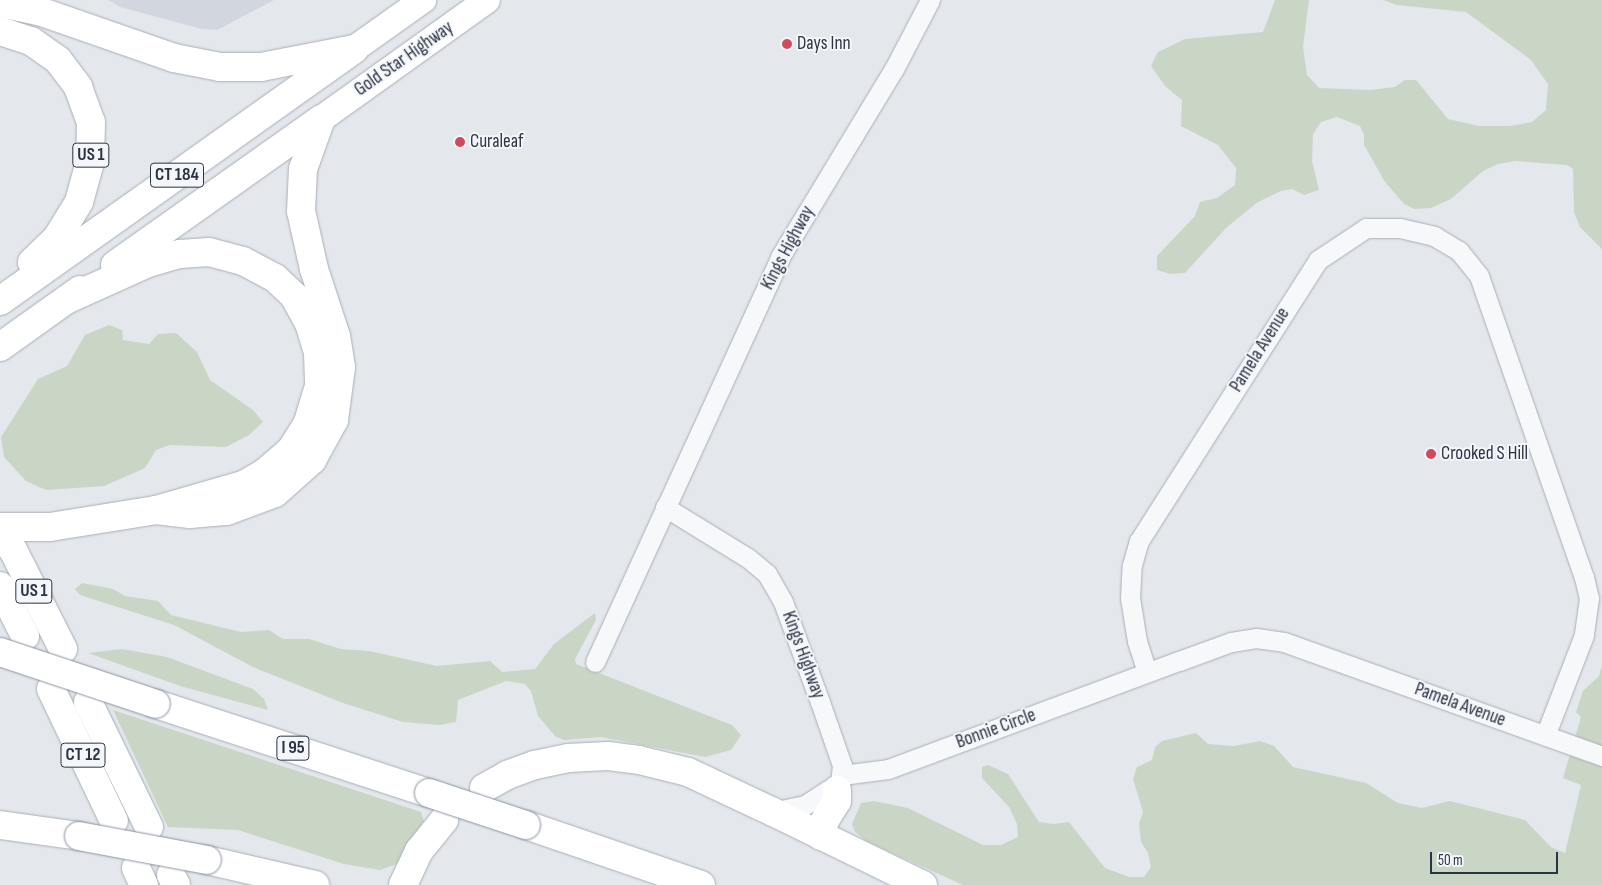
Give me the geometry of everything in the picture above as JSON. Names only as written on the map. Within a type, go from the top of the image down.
[{"type":"highway","points":[[0,3],[39,11],[174,58],[220,67],[260,67],[354,49]]},
{"type":"highway","name":"US 1","points":[[0,31],[31,40],[64,66],[84,99],[92,135],[86,181],[73,214],[57,238],[0,293]]},
{"type":"highway","name":"CT 184","points":[[0,301],[354,49]]},
{"type":"highway","points":[[156,510],[215,513],[267,498],[304,469],[331,430],[339,400],[340,353],[308,248],[300,200],[305,162],[320,119]]},
{"type":"highway","name":"CT 184","points":[[0,347],[320,119]]},
{"type":"highway","points":[[0,527],[50,527],[156,510],[243,485],[264,474],[292,449],[308,423],[319,386],[318,353],[310,324],[294,296],[275,278],[244,260],[209,252],[180,254],[148,262],[66,300]]},
{"type":"highway","name":"US 1","points":[[0,535],[13,550],[63,649]]},
{"type":"highway","points":[[0,586],[24,636]]},
{"type":"highway","name":"I 95","points":[[0,652],[526,825],[701,885]]},
{"type":"highway","name":"CT 12","points":[[51,690],[114,821]]},
{"type":"highway","points":[[88,702],[149,827]]},
{"type":"highway","points":[[484,788],[513,772],[543,763],[585,756],[614,756],[688,772],[922,885]]},
{"type":"highway","points":[[821,836],[825,820],[837,802],[840,782]]},
{"type":"highway","points":[[402,885],[424,845],[444,820]]},
{"type":"highway","points":[[0,825],[79,836],[207,860],[315,885]]},
{"type":"highway","points":[[652,869],[695,885]]},
{"type":"main road","name":"Gold Star Highway","points":[[354,49],[423,0]]},
{"type":"main road","name":"Gold Star Highway","points":[[320,119],[487,0]]},
{"type":"street","name":"Kings Highway","points":[[595,662],[780,257],[894,70],[930,0]]},
{"type":"street","name":"Pamela Avenue","points":[[1545,736],[1584,635],[1589,598],[1584,577],[1479,276],[1459,251],[1434,236],[1400,228],[1366,228],[1318,260],[1139,542],[1132,565],[1130,598],[1137,641],[1147,672],[1231,642],[1256,638],[1284,642],[1545,736],[1602,756]]},
{"type":"street","name":"Kings Highway","points":[[665,507],[748,558],[767,574],[783,602],[820,702],[841,762],[840,782]]},
{"type":"street","name":"Bonnie Circle","points":[[840,782],[888,769],[1147,672]]},
{"type":"street","points":[[773,812],[804,805],[840,782]]},
{"type":"shaded area","points":[[108,0],[274,0],[217,30],[202,29],[120,7]]},
{"type":"green space","points":[[1275,0],[1309,0],[1303,47],[1307,75],[1319,88],[1370,90],[1395,87],[1405,80],[1416,80],[1448,119],[1479,126],[1510,126],[1532,122],[1546,110],[1548,84],[1531,60],[1466,12],[1397,5],[1383,0],[1602,0],[1602,249],[1580,227],[1574,212],[1573,169],[1567,165],[1516,161],[1498,164],[1483,171],[1451,199],[1431,208],[1414,209],[1404,204],[1385,182],[1364,145],[1364,135],[1360,126],[1337,117],[1321,122],[1313,134],[1312,161],[1319,190],[1304,195],[1292,189],[1281,191],[1258,202],[1227,227],[1185,273],[1170,274],[1157,270],[1157,256],[1195,216],[1200,202],[1217,198],[1235,185],[1236,168],[1218,145],[1181,126],[1182,100],[1165,86],[1151,66],[1158,52],[1185,39],[1263,32]]},
{"type":"green space","points":[[109,325],[122,330],[123,340],[149,344],[158,334],[176,333],[197,352],[210,380],[253,410],[263,422],[249,435],[226,447],[170,445],[156,450],[145,468],[104,486],[46,490],[26,481],[4,457],[1,437],[38,379],[67,366],[85,335]]},
{"type":"green space","points":[[82,583],[113,589],[125,596],[158,601],[171,615],[241,632],[269,630],[283,639],[309,639],[341,649],[369,651],[437,666],[490,661],[502,672],[535,669],[554,644],[595,613],[596,620],[575,659],[576,664],[732,725],[741,735],[731,750],[705,757],[601,737],[564,740],[556,737],[538,716],[531,691],[525,684],[506,681],[458,700],[456,722],[440,725],[403,722],[343,703],[253,667],[174,625],[80,595],[75,589]]},
{"type":"green space","points":[[122,649],[167,657],[253,689],[264,699],[268,710],[180,686],[88,653]]},
{"type":"green space","points":[[1602,665],[1602,885],[963,885],[866,841],[855,832],[852,824],[861,803],[874,801],[908,808],[983,845],[1001,845],[1018,837],[1017,824],[1009,807],[982,778],[982,767],[988,765],[1008,774],[1039,822],[1054,824],[1069,822],[1105,868],[1129,877],[1144,877],[1151,867],[1148,853],[1141,842],[1139,824],[1143,812],[1133,779],[1137,767],[1152,760],[1155,747],[1162,741],[1196,733],[1208,744],[1234,746],[1260,741],[1274,746],[1293,767],[1366,783],[1398,803],[1422,808],[1450,801],[1525,820],[1551,847],[1565,853],[1581,785],[1563,778],[1581,717],[1576,712],[1583,691],[1599,676]]},
{"type":"green space","points":[[113,710],[421,812],[424,821],[397,864],[380,870],[344,864],[238,830],[168,827]]},
{"type":"place","name":"Days Inn","points":[[787,44]]},
{"type":"place","name":"Curaleaf","points":[[460,142]]},
{"type":"place","name":"Crooked S Hill","points":[[1431,454]]}]
